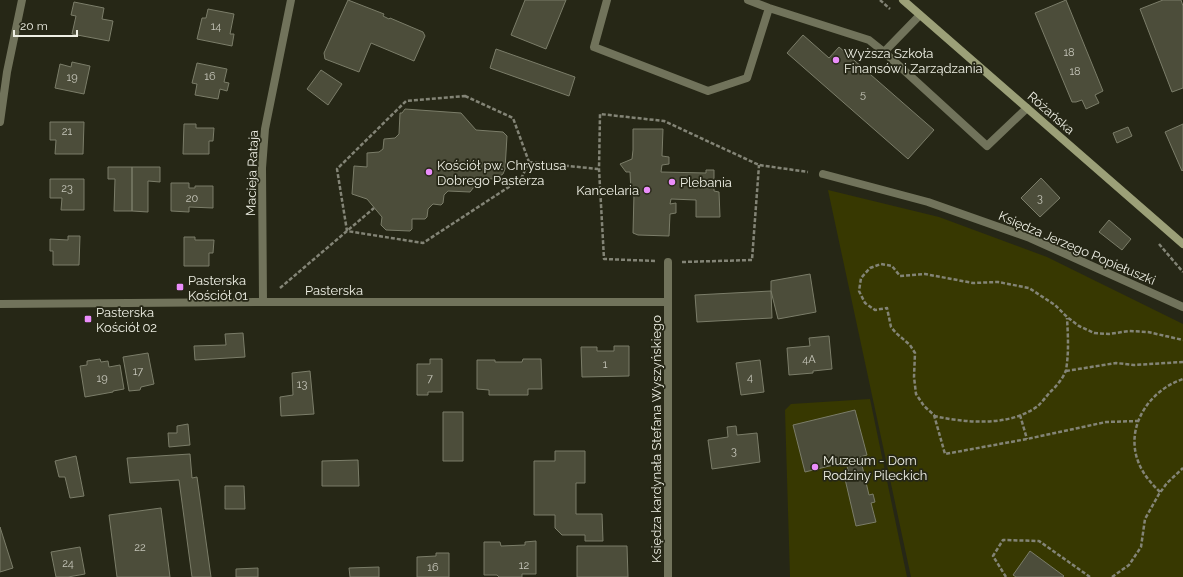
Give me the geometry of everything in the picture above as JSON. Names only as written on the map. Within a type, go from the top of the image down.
[{"type":"street","points":[[0,122],[6,72],[22,0]]},
{"type":"street","name":"Macieja Rataja","points":[[263,302],[262,168],[265,129],[291,0]]},
{"type":"street","points":[[607,0],[594,47],[708,91],[747,78],[769,8]]},
{"type":"street","points":[[748,0],[869,40],[987,146],[1027,108]]},
{"type":"street","name":"Różańska","points":[[903,0],[1183,244]]},
{"type":"street","points":[[884,52],[920,15]]},
{"type":"street","name":"Księdza Jerzego Popiełuszki","points":[[823,174],[928,202],[1030,238],[1183,307]]},
{"type":"street","name":"Księdza kardynała Stefana Wyszyńskiego","points":[[668,262],[668,577]]},
{"type":"street","name":"Pasterska","points":[[0,304],[263,302],[668,302]]},
{"type":"path","points":[[465,96],[513,118],[529,162],[520,179],[423,243],[347,231],[337,168],[406,101],[465,96]]},
{"type":"path","points":[[759,165],[752,260],[668,262],[604,259],[599,169],[600,114],[664,120],[759,165],[823,174]]},
{"type":"path","points":[[529,162],[599,169]]},
{"type":"path","points":[[263,302],[374,208]]},
{"type":"path","points":[[1139,421],[1122,420],[1106,422],[1027,439],[945,454],[934,416],[924,406],[916,394],[914,377],[915,353],[910,345],[891,327],[887,308],[875,310],[865,303],[859,291],[861,278],[870,268],[882,264],[892,266],[900,276],[925,274],[973,283],[998,282],[1029,288],[1055,305],[1067,318],[1094,333],[1109,334],[1129,331],[1148,332],[1183,340]]},
{"type":"path","points":[[934,416],[950,419],[991,422],[1020,415],[1038,406],[1054,389],[1066,371],[1068,343],[1067,318]]},
{"type":"path","points":[[1066,371],[1116,363],[1134,365],[1183,362]]},
{"type":"path","points":[[1160,492],[1148,479],[1140,467],[1136,453],[1135,439],[1142,411],[1161,390],[1183,379]]},
{"type":"path","points":[[1020,415],[1027,439]]},
{"type":"path","points":[[1112,577],[1129,565],[1141,547],[1145,519],[1160,492],[1183,468]]},
{"type":"path","points":[[1006,577],[993,556],[1003,540],[1039,541],[1090,577]]},
{"type":"shaded area","points":[[828,190],[939,217],[1047,257],[1183,324],[1183,577],[911,577]]},
{"type":"shaded area","points":[[870,399],[907,577],[790,577],[785,410],[791,404]]},
{"type":"building","points":[[348,0],[384,14],[383,16],[389,19],[390,18],[423,32],[425,36],[414,61],[371,43],[359,72],[325,59],[324,53]]},
{"type":"building","points":[[525,0],[566,0],[546,49],[511,35]]},
{"type":"building","points":[[1066,0],[1103,91],[1095,95],[1099,103],[1086,109],[1082,100],[1072,102],[1035,13]]},
{"type":"building","points":[[1163,0],[1181,0],[1183,6],[1183,88],[1172,92],[1140,9]]},
{"type":"building","points":[[74,2],[104,8],[102,19],[113,21],[109,41],[72,34],[76,16],[71,15]]},
{"type":"building","points":[[208,9],[234,14],[230,34],[234,34],[232,46],[197,39],[202,18],[206,18]]},
{"type":"building","points":[[803,35],[829,58],[839,47],[934,130],[908,159],[787,53]]},
{"type":"building","points":[[496,49],[575,77],[569,96],[490,68]]},
{"type":"building","points":[[72,62],[90,66],[84,94],[55,88],[60,64],[71,67]]},
{"type":"building","points":[[197,63],[227,69],[224,82],[229,83],[227,91],[220,89],[218,99],[195,95],[197,84],[192,83]]},
{"type":"building","points":[[321,70],[342,84],[328,105],[307,89]]},
{"type":"building","name":"Kościół pw. Chrystusa Dobrego Pasterza","points":[[405,109],[461,113],[476,130],[503,132],[507,136],[505,169],[503,174],[495,179],[474,178],[474,187],[470,192],[448,191],[444,195],[443,203],[441,205],[433,204],[428,209],[427,217],[425,219],[412,219],[412,229],[410,231],[386,230],[381,225],[382,217],[367,199],[352,194],[354,166],[367,167],[367,153],[379,152],[383,149],[384,139],[395,138],[399,134],[400,113],[402,113]]},
{"type":"building","points":[[50,122],[84,122],[83,154],[55,154],[56,140],[50,140]]},
{"type":"building","points":[[184,124],[196,124],[196,128],[214,128],[213,141],[209,141],[209,154],[183,154]]},
{"type":"building","points":[[1183,124],[1183,170],[1182,171],[1165,132]]},
{"type":"building","points":[[1128,127],[1132,136],[1117,143],[1113,133]]},
{"type":"building","name":"Plebania","points":[[633,129],[663,129],[662,156],[669,157],[669,164],[662,165],[661,172],[706,173],[706,170],[714,170],[714,191],[719,192],[720,217],[696,217],[696,200],[671,199],[670,204],[676,203],[676,213],[670,214],[669,236],[638,235],[633,233],[634,193],[631,192],[630,172],[626,172],[620,164],[632,159]]},
{"type":"building","points":[[108,167],[132,167],[132,211],[114,211],[115,179],[108,179]]},
{"type":"building","points":[[132,167],[160,167],[160,182],[148,181],[148,212],[132,211]]},
{"type":"building","points":[[1041,178],[1060,198],[1040,217],[1021,198]]},
{"type":"building","points":[[50,179],[84,179],[84,210],[61,210],[62,198],[50,198]]},
{"type":"building","points":[[171,183],[189,183],[189,188],[195,188],[195,186],[213,186],[213,208],[189,207],[189,212],[171,211]]},
{"type":"building","points":[[1109,220],[1131,239],[1122,250],[1099,232]]},
{"type":"building","points":[[68,236],[80,236],[79,265],[53,265],[53,251],[50,251],[50,239],[68,240]]},
{"type":"building","points":[[184,237],[195,237],[195,240],[214,240],[213,253],[209,253],[209,266],[184,266]]},
{"type":"building","points":[[810,274],[816,312],[778,319],[771,291],[771,281]]},
{"type":"building","points":[[771,291],[772,318],[697,322],[695,295]]},
{"type":"building","points":[[243,333],[245,357],[195,360],[194,346],[226,345],[225,334]]},
{"type":"building","points":[[829,336],[832,369],[813,371],[813,373],[789,375],[787,348],[810,346],[809,338]]},
{"type":"building","points":[[614,346],[629,346],[629,376],[582,377],[581,347],[597,347],[597,351],[614,351]]},
{"type":"building","points":[[148,353],[154,384],[141,387],[140,390],[129,391],[123,357]]},
{"type":"building","points":[[100,359],[101,362],[108,361],[109,367],[120,365],[124,389],[85,397],[80,366],[87,365],[87,361]]},
{"type":"building","points":[[430,359],[442,359],[442,392],[428,392],[428,395],[417,395],[417,364],[430,364]]},
{"type":"building","points":[[523,359],[541,359],[542,389],[528,389],[528,395],[489,395],[489,390],[477,389],[477,360],[522,362]]},
{"type":"building","points":[[760,360],[764,392],[741,395],[736,363]]},
{"type":"building","points":[[310,371],[314,414],[281,416],[280,397],[293,395],[292,373]]},
{"type":"building","name":"Muzeum - Dom Rodziny Pileckich","points":[[855,410],[867,455],[860,457],[869,495],[873,494],[875,502],[871,503],[876,522],[856,526],[845,479],[850,478],[846,462],[805,472],[793,425]]},
{"type":"building","points":[[443,412],[463,412],[463,461],[443,461]]},
{"type":"building","points":[[188,424],[190,445],[169,447],[168,433],[177,433],[177,426]]},
{"type":"building","points":[[736,426],[737,435],[757,433],[760,462],[712,469],[708,440],[728,437],[727,427]]},
{"type":"building","points":[[555,451],[585,451],[585,483],[576,483],[576,514],[602,514],[603,541],[585,541],[585,535],[562,535],[555,528],[555,515],[534,515],[534,461],[555,461]]},
{"type":"building","points":[[190,454],[192,478],[197,477],[211,577],[192,577],[179,480],[130,483],[127,458]]},
{"type":"building","points":[[76,456],[84,496],[70,498],[65,477],[59,477],[55,461]]},
{"type":"building","points":[[358,460],[359,486],[322,486],[322,461]]},
{"type":"building","points":[[225,486],[244,486],[245,509],[225,509]]},
{"type":"building","points":[[161,508],[170,577],[117,577],[109,515]]},
{"type":"building","points":[[0,527],[13,568],[0,572]]},
{"type":"building","points":[[536,541],[536,574],[522,574],[522,577],[499,577],[497,575],[484,575],[484,542],[500,542],[501,546],[525,545],[525,542]]},
{"type":"building","points":[[577,546],[627,546],[628,577],[577,577]]},
{"type":"building","points":[[80,547],[85,574],[68,577],[56,577],[51,552]]},
{"type":"building","points":[[1030,551],[1064,576],[1016,577],[1013,575]]},
{"type":"building","points":[[436,553],[449,553],[449,577],[417,577],[417,557],[436,556]]},
{"type":"building","points":[[379,567],[379,577],[350,577],[349,568]]},
{"type":"building","points":[[258,568],[258,577],[236,577],[236,569]]},
{"type":"place","name":"Wyższa Szkoła Finansów i Zarządzania","points":[[836,60]]},
{"type":"place","name":"Kościół pw. Chrystusa Dobrego Pasterza","points":[[429,172]]},
{"type":"place","name":"Plebania","points":[[672,182]]},
{"type":"place","name":"Kancelaria","points":[[647,190]]},
{"type":"place","name":"Pasterska Kościół 01","points":[[180,287]]},
{"type":"place","name":"Pasterska Kościół 02","points":[[88,319]]},
{"type":"place","name":"Muzeum - Dom Rodziny Pileckich","points":[[815,467]]}]
